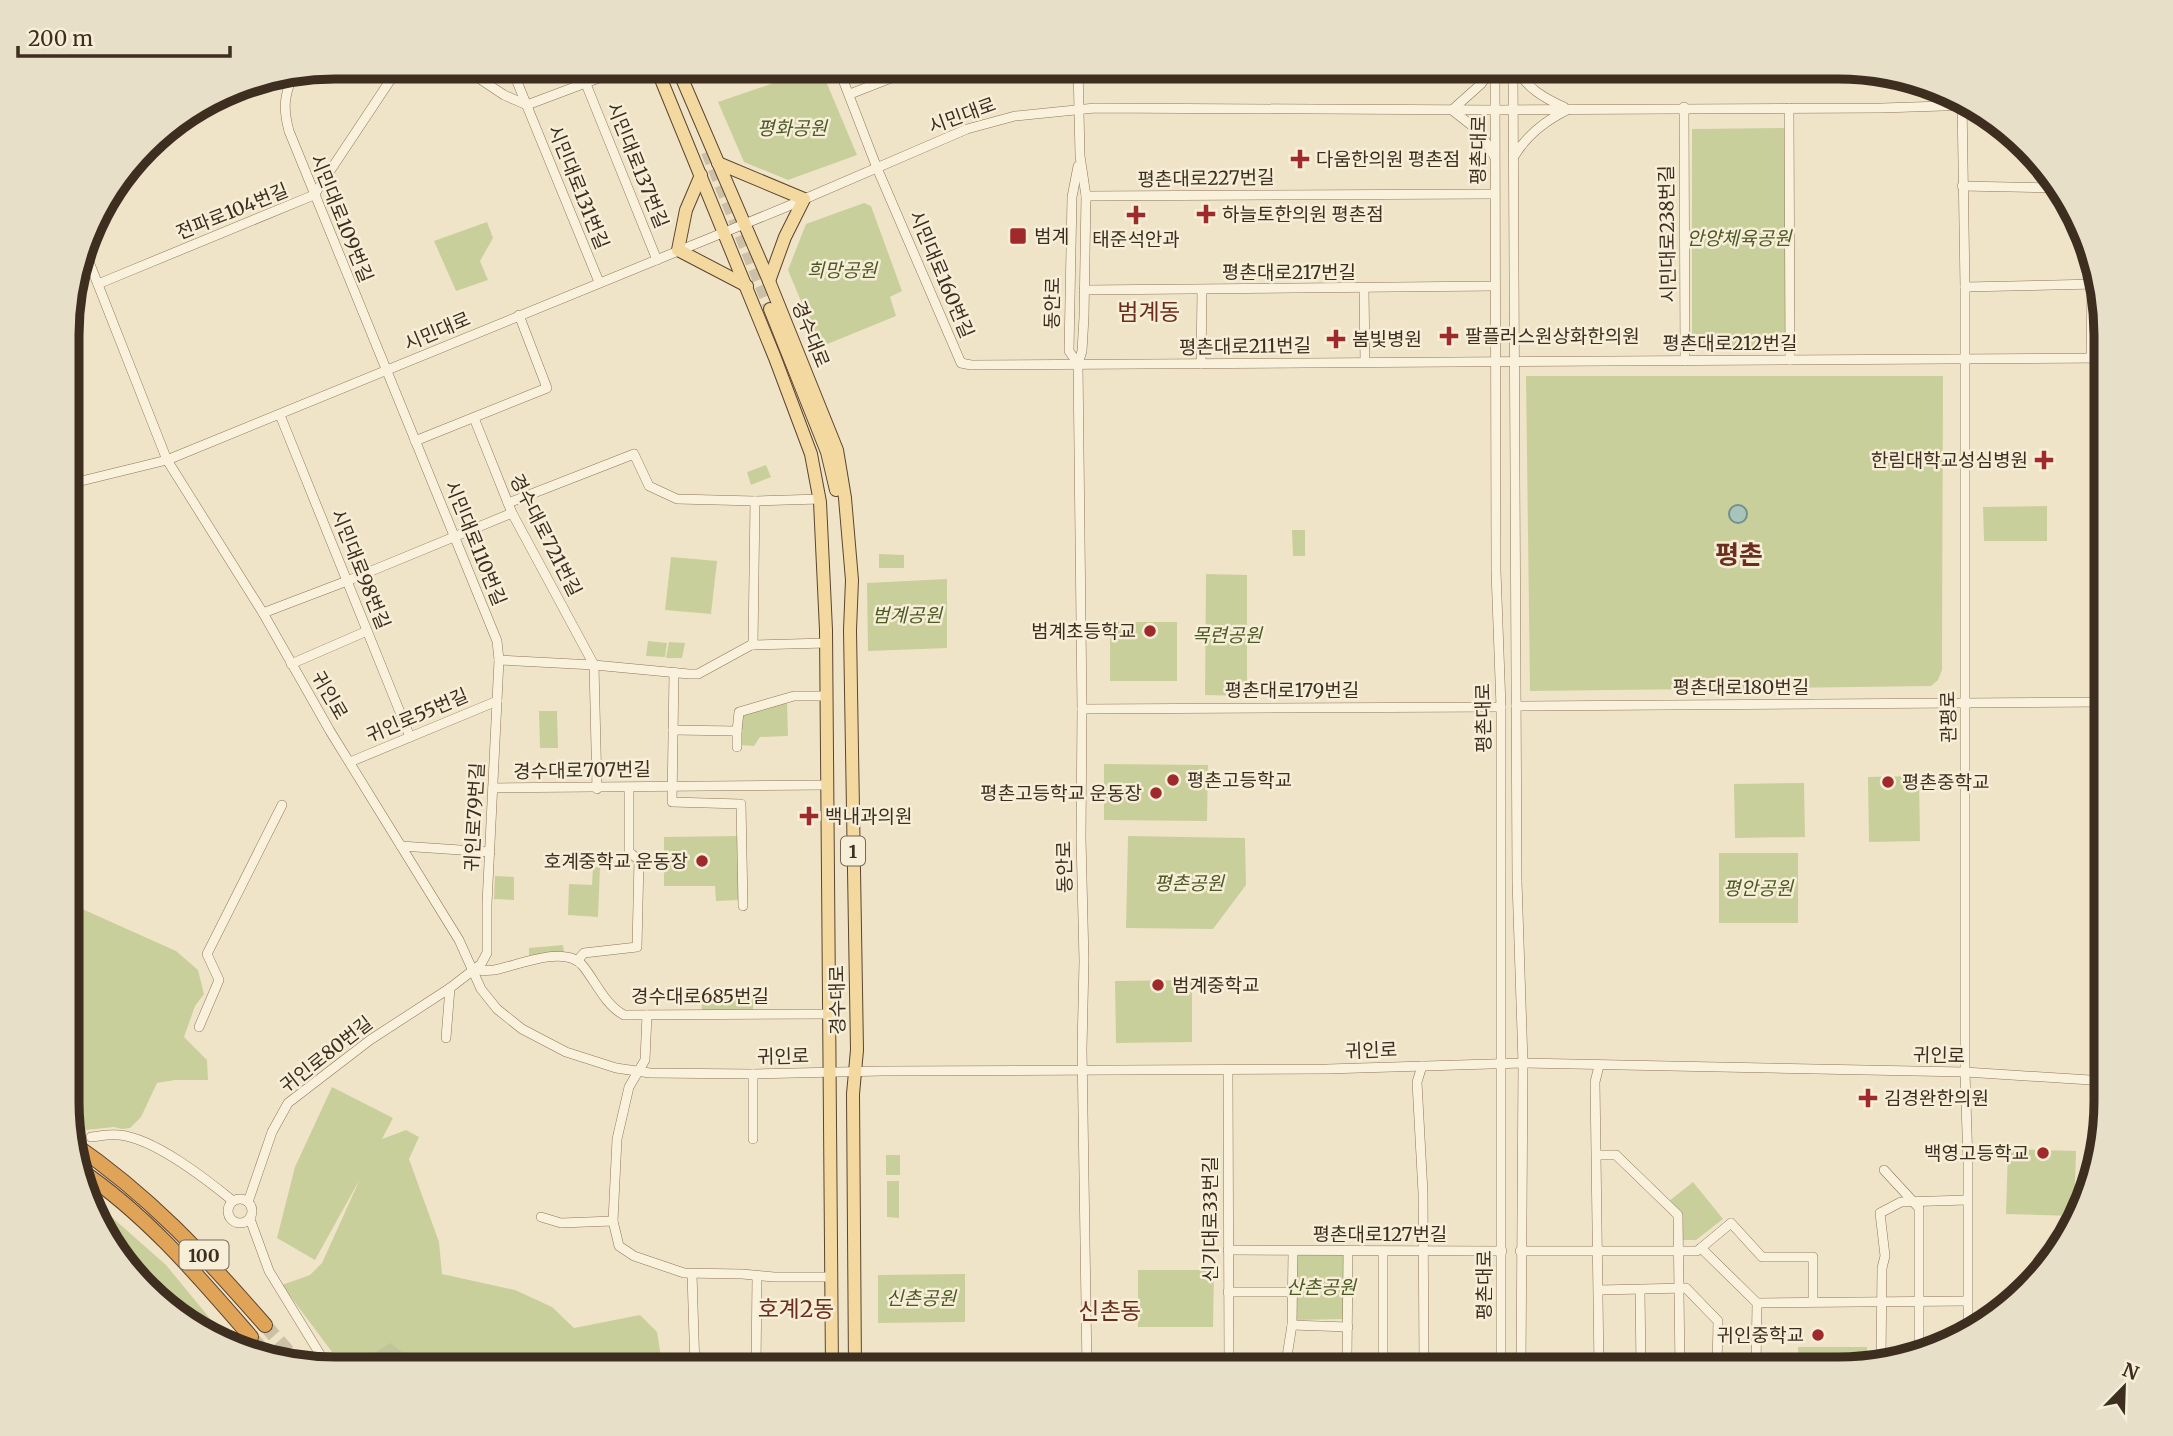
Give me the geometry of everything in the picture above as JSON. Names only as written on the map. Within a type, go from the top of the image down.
[{"type":"highway","name":"100","points":[[84,1152],[138,1191],[185,1235],[265,1325]]},
{"type":"highway","name":"100","points":[[90,1178],[161,1237],[193,1269],[251,1338]]},
{"type":"main road","name":"경수대로","points":[[661,79],[747,286],[811,454],[820,499],[827,696],[832,1357]]},
{"type":"main road","points":[[669,79],[704,154],[676,79]]},
{"type":"main road","name":"경수대로","points":[[682,79],[769,281],[837,450],[845,498],[852,580],[850,630],[857,1050],[853,1108],[855,1357]]},
{"type":"main road","points":[[718,163],[804,199],[785,237],[769,281]]},
{"type":"main road","points":[[701,175],[686,210],[678,250],[747,286]]},
{"type":"main road","name":"경수대로","points":[[826,637],[826,500],[818,453],[767,310],[827,452],[839,499],[850,630]]},
{"type":"street","name":"전파로104번길","points":[[97,284],[314,195],[390,79]]},
{"type":"street","points":[[481,79],[504,95],[527,105],[598,79]]},
{"type":"street","name":"시민대로131번길","points":[[516,79],[599,282]]},
{"type":"street","points":[[844,79],[877,168]]},
{"type":"street","points":[[850,93],[886,79]]},
{"type":"street","name":"동안로","points":[[1078,79],[1080,156],[1086,197],[1082,351],[1078,364],[1082,1070],[1087,1357]]},
{"type":"street","points":[[1485,79],[1452,110],[1480,132],[1495,157]]},
{"type":"street","name":"평촌대로","points":[[1495,79],[1496,571],[1501,707],[1501,1357]]},
{"type":"street","name":"평촌대로","points":[[1515,79],[1517,881],[1523,1063],[1521,1357]]},
{"type":"street","points":[[1523,79],[1540,95],[1569,109]]},
{"type":"street","name":"시민대로109번길","points":[[290,83],[285,94],[284,111],[289,131],[387,371]]},
{"type":"street","name":"시민대로137번길","points":[[586,84],[657,260]]},
{"type":"street","name":"시민대로","points":[[79,482],[167,460],[657,260],[967,129],[1015,116],[1079,109],[1789,108],[1946,103]]},
{"type":"street","name":"시민대로238번길","points":[[1684,107],[1685,360]]},
{"type":"street","points":[[1789,108],[1790,360]]},
{"type":"street","points":[[1514,157],[1531,134],[1551,118],[1569,109]]},
{"type":"street","name":"관평로","points":[[1962,111],[1965,287],[1968,1322]]},
{"type":"street","name":"동안로","points":[[1078,364],[1069,351],[1072,197],[1080,156]]},
{"type":"street","name":"시민대로160번길","points":[[877,168],[961,363],[1078,364]]},
{"type":"street","points":[[1962,186],[2048,188]]},
{"type":"street","name":"평촌대로227번길","points":[[1086,197],[1494,194]]},
{"type":"street","name":"귀인로","points":[[89,262],[167,460],[263,613],[459,940],[490,1002],[522,1028],[566,1052],[637,1072],[752,1074],[1227,1070],[1523,1063],[1965,1072],[2094,1080]]},
{"type":"street","points":[[1965,287],[2089,284]]},
{"type":"street","name":"평촌대로217번길","points":[[1084,290],[1495,286]]},
{"type":"street","points":[[1364,289],[1365,362]]},
{"type":"street","points":[[1201,364],[1202,290]]},
{"type":"street","points":[[2091,358],[2093,309]]},
{"type":"street","points":[[415,441],[547,388],[519,316]]},
{"type":"street","name":"평촌대로212번길","points":[[1496,360],[2091,358]]},
{"type":"street","name":"평촌대로211번길","points":[[1078,364],[1496,360]]},
{"type":"street","name":"시민대로110번길","points":[[387,371],[497,642],[499,660]]},
{"type":"street","name":"시민대로98번길","points":[[279,415],[410,737]]},
{"type":"street","name":"경수대로721번길","points":[[474,418],[512,513],[594,665]]},
{"type":"street","points":[[508,503],[634,454],[649,486],[677,499],[820,499]]},
{"type":"street","points":[[754,645],[755,501]]},
{"type":"street","points":[[263,613],[512,513]]},
{"type":"street","points":[[292,664],[367,631]]},
{"type":"street","points":[[499,660],[698,674],[754,645],[826,637]]},
{"type":"street","name":"귀인로79번길","points":[[472,970],[487,953],[499,660]]},
{"type":"street","points":[[594,665],[597,789]]},
{"type":"street","name":"경수대로707번길","points":[[672,786],[674,672]]},
{"type":"street","points":[[737,747],[739,712],[794,696],[827,696]]},
{"type":"street","name":"귀인로55번길","points":[[350,762],[497,701]]},
{"type":"street","name":"평촌대로180번길","points":[[1516,706],[2094,702]]},
{"type":"street","name":"평촌대로179번길","points":[[1082,709],[1501,707]]},
{"type":"street","points":[[673,730],[737,731]]},
{"type":"street","name":"경수대로707번길","points":[[493,788],[828,785]]},
{"type":"street","points":[[672,786],[673,803],[741,804],[743,906]]},
{"type":"street","points":[[472,970],[491,970],[554,956],[571,957],[577,961],[584,953],[637,947],[639,860],[629,852],[629,788]]},
{"type":"street","points":[[199,1027],[219,980],[207,954],[282,805]]},
{"type":"street","points":[[401,846],[490,852]]},
{"type":"street","name":"경수대로685번길","points":[[577,961],[614,1009],[624,1015],[830,1014]]},
{"type":"street","name":"귀인로80번길","points":[[248,1202],[272,1132],[288,1103],[370,1040],[450,988],[472,970]]},
{"type":"street","points":[[446,1038],[450,988]]},
{"type":"street","points":[[647,1015],[645,1060],[629,1087],[617,1139],[613,1221],[616,1241],[626,1252],[692,1274],[831,1277]]},
{"type":"street","points":[[1422,1066],[1417,1082],[1423,1193],[1424,1357]]},
{"type":"street","points":[[1599,1066],[1595,1082],[1599,1357]]},
{"type":"street","name":"신기대로33번길","points":[[1227,1070],[1229,1357]]},
{"type":"street","points":[[752,1074],[753,1139]]},
{"type":"street","points":[[91,1137],[119,1135],[142,1141],[206,1179],[233,1201]]},
{"type":"street","points":[[1502,1138],[1522,1137]]},
{"type":"street","points":[[1598,1155],[1616,1155],[1678,1215],[1680,1357]]},
{"type":"street","points":[[1884,1170],[1919,1208],[1919,1345]]},
{"type":"street","points":[[250,1219],[240,1223],[230,1218],[229,1207],[233,1201],[243,1199],[248,1202],[252,1210],[250,1219],[269,1271],[322,1357]]},
{"type":"street","points":[[1881,1353],[1882,1269],[1885,1256],[1880,1213],[1901,1202],[1912,1200],[1967,1200]]},
{"type":"street","points":[[541,1217],[561,1223],[613,1221]]},
{"type":"street","points":[[1520,1251],[1697,1251],[1731,1223],[1762,1257],[1812,1257],[1814,1301]]},
{"type":"street","points":[[1701,1248],[1757,1303],[1756,1357]]},
{"type":"street","points":[[1228,1250],[1293,1252]]},
{"type":"street","name":"평촌대로127번길","points":[[1288,1357],[1292,1325],[1293,1252],[1502,1251]]},
{"type":"street","points":[[1348,1252],[1348,1357]]},
{"type":"street","points":[[1383,1252],[1383,1357]]},
{"type":"street","points":[[692,1274],[695,1357]]},
{"type":"street","points":[[756,1357],[757,1276]]},
{"type":"street","points":[[1599,1290],[1686,1288],[1718,1321],[1717,1357]]},
{"type":"street","points":[[1640,1290],[1642,1357]]},
{"type":"street","points":[[1228,1292],[1292,1292]]},
{"type":"street","points":[[1757,1303],[1967,1301]]},
{"type":"street","points":[[1292,1325],[1348,1327]]},
{"type":"green space","name":"평화공원","points":[[785,79],[825,79],[857,155],[788,180],[744,162],[718,102]]},
{"type":"green space","points":[[1799,79],[1872,81],[1803,81]]},
{"type":"green space","name":"안양체육공원","points":[[1786,128],[1787,347],[1692,347],[1692,129]]},
{"type":"green space","name":"희망공원","points":[[864,203],[871,206],[902,291],[890,297],[896,316],[820,347],[788,270],[806,224]]},
{"type":"green space","points":[[487,222],[493,238],[480,261],[488,280],[456,291],[434,241]]},
{"type":"green space","points":[[1526,376],[1943,376],[1942,670],[1938,680],[1931,686],[1530,691]]},
{"type":"green space","points":[[766,465],[771,477],[751,485],[747,472]]},
{"type":"green space","points":[[2047,506],[2047,541],[1984,541],[1983,507]]},
{"type":"green space","points":[[1292,530],[1305,530],[1305,556],[1293,556]]},
{"type":"green space","points":[[879,554],[904,555],[904,568],[879,568]]},
{"type":"green space","points":[[671,557],[717,561],[711,614],[665,610]]},
{"type":"green space","name":"목련공원","points":[[1206,574],[1247,575],[1247,696],[1205,695]]},
{"type":"green space","name":"범계공원","points":[[947,579],[947,648],[868,651],[867,583]]},
{"type":"green space","points":[[1110,622],[1177,622],[1177,681],[1110,681]]},
{"type":"green space","points":[[648,641],[667,643],[665,657],[646,656]]},
{"type":"green space","points":[[669,642],[685,643],[682,658],[666,658]]},
{"type":"green space","points":[[787,703],[788,736],[760,737],[754,746],[738,745],[739,715]]},
{"type":"green space","points":[[539,711],[557,711],[558,748],[540,748]]},
{"type":"green space","name":"평촌고등학교 운동장","points":[[1104,764],[1208,765],[1207,821],[1104,820]]},
{"type":"green space","points":[[1919,776],[1920,841],[1869,842],[1868,777]]},
{"type":"green space","points":[[1804,783],[1805,837],[1735,838],[1734,784]]},
{"type":"green space","name":"호계중학교 운동장","points":[[740,836],[739,900],[716,901],[715,886],[664,886],[664,837]]},
{"type":"green space","name":"평촌공원","points":[[1128,836],[1245,838],[1246,885],[1213,929],[1126,928]]},
{"type":"green space","name":"평안공원","points":[[1719,853],[1798,853],[1798,923],[1719,923]]},
{"type":"green space","points":[[593,867],[600,867],[598,917],[568,915],[569,884],[592,885]]},
{"type":"green space","points":[[495,876],[514,877],[514,900],[494,899]]},
{"type":"green space","points":[[79,909],[176,951],[198,970],[204,994],[195,1006],[184,1037],[207,1060],[208,1080],[157,1083],[141,1117],[130,1128],[86,1130],[80,1126]]},
{"type":"green space","points":[[563,945],[564,953],[529,957],[529,948]]},
{"type":"green space","points":[[1192,980],[1192,1042],[1116,1043],[1115,981]]},
{"type":"green space","points":[[701,992],[753,992],[753,1013],[702,1014]]},
{"type":"green space","points":[[332,1087],[393,1118],[382,1139],[406,1130],[419,1137],[409,1159],[439,1242],[442,1274],[515,1290],[552,1307],[574,1328],[640,1315],[657,1332],[661,1357],[334,1357],[282,1285],[310,1275],[322,1263],[360,1179],[315,1260],[277,1238],[295,1167]]},
{"type":"green space","points":[[2008,1149],[2076,1151],[2074,1200],[2068,1216],[2006,1214]]},
{"type":"green space","points":[[886,1155],[900,1155],[900,1175],[886,1175]]},
{"type":"green space","points":[[887,1181],[899,1181],[899,1218],[887,1217]]},
{"type":"green space","points":[[1693,1182],[1723,1219],[1696,1240],[1680,1240],[1680,1214],[1668,1202]]},
{"type":"green space","points":[[102,1209],[166,1265],[220,1330],[166,1294],[142,1270],[122,1244]]},
{"type":"green space","name":"산촌공원","points":[[1345,1253],[1346,1319],[1296,1320],[1295,1254]]},
{"type":"green space","points":[[1138,1270],[1214,1270],[1213,1327],[1138,1327]]},
{"type":"green space","name":"신촌공원","points":[[965,1274],[965,1322],[878,1323],[878,1275]]},
{"type":"green space","points":[[390,1343],[407,1357],[368,1357]]},
{"type":"green space","points":[[1798,1347],[1867,1347],[1867,1356],[1798,1357]]},
{"type":"water","points":[[1734,505],[1742,505],[1747,514],[1745,521],[1734,523],[1729,518],[1729,510]]},
{"type":"tunnel","points":[[707,152],[770,309]]},
{"type":"tunnel","points":[[265,1325],[289,1353]]},
{"type":"tunnel","points":[[251,1337],[259,1346]]},
{"type":"place","name":"다움한의원 평촌점","points":[[1300,159]]},
{"type":"place","name":"하늘토한의원 평촌점","points":[[1206,214]]},
{"type":"place","name":"태준석안과","points":[[1136,215]]},
{"type":"place","name":"범계","points":[[1018,236]]},
{"type":"place","name":"팔플러스원상화한의원","points":[[1449,336]]},
{"type":"place","name":"봄빛병원","points":[[1336,339]]},
{"type":"place","name":"한림대학교성심병원","points":[[2044,460]]},
{"type":"place","name":"범계초등학교","points":[[1150,631]]},
{"type":"place","name":"평촌고등학교","points":[[1173,780]]},
{"type":"place","name":"평촌중학교","points":[[1888,782]]},
{"type":"place","name":"평촌고등학교 운동장","points":[[1156,793]]},
{"type":"place","name":"백내과의원","points":[[809,816]]},
{"type":"place","name":"호계중학교 운동장","points":[[702,861]]},
{"type":"place","name":"범계중학교","points":[[1158,985]]},
{"type":"place","name":"김경완한의원","points":[[1868,1098]]},
{"type":"place","name":"백영고등학교","points":[[2043,1153]]},
{"type":"place","name":"귀인중학교","points":[[1818,1335]]},
{"type":"district","name":"범계동","points":[[1149,311]]},
{"type":"district","name":"평촌","points":[[1739,554]]},
{"type":"district","name":"호계2동","points":[[796,1308]]},
{"type":"district","name":"신촌동","points":[[1110,1310]]}]
